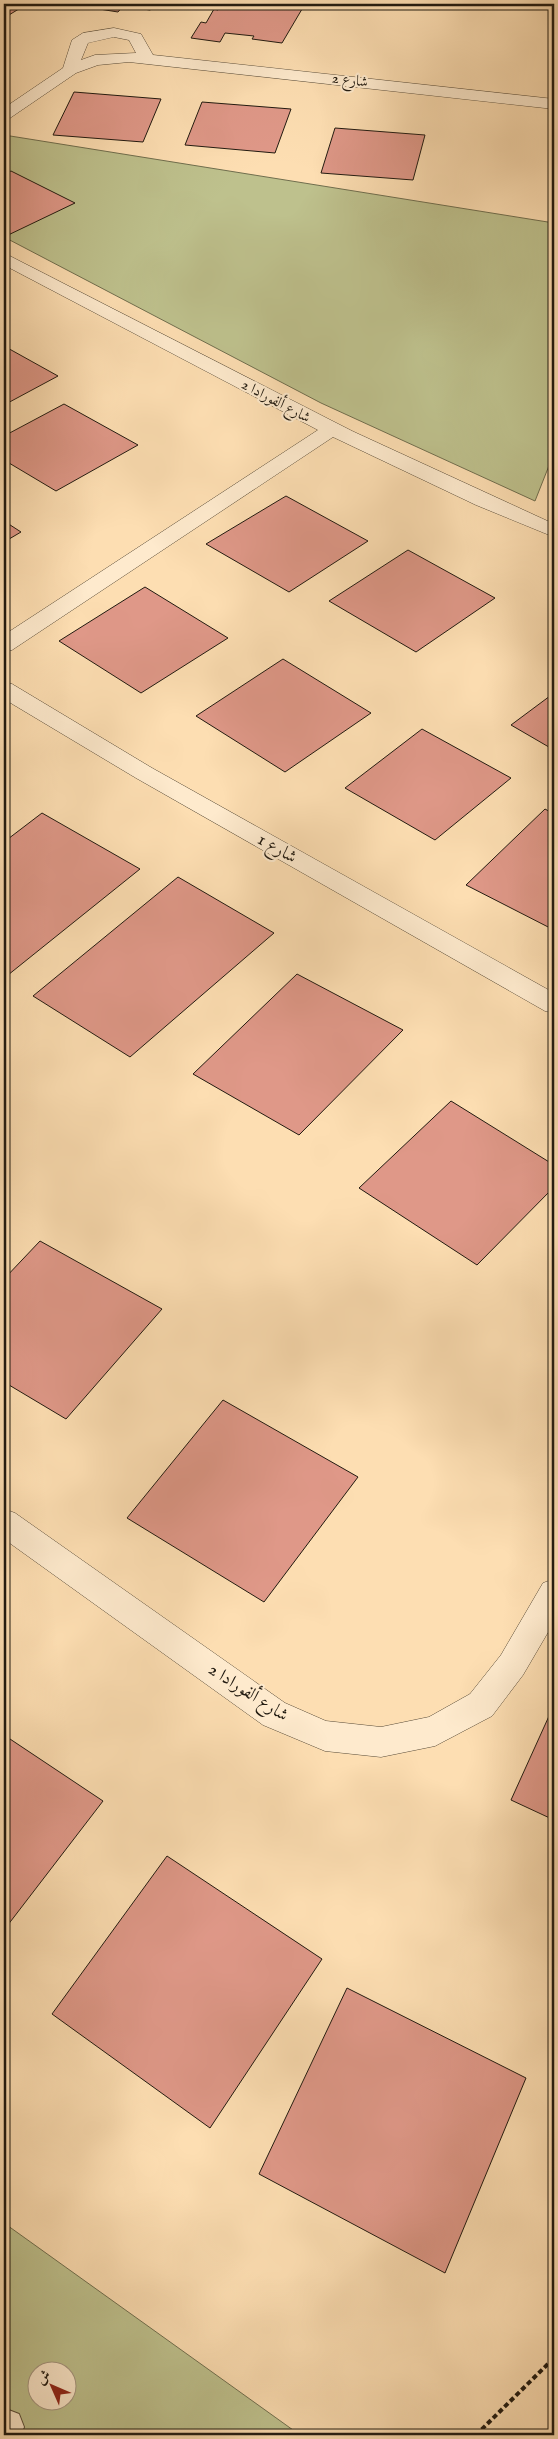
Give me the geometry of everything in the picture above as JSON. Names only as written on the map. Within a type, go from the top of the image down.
[{"type":"street","points":[[70,70],[78,43],[93,35],[130,34],[138,40],[146,57]]},
{"type":"street","name":"شارع 2","points":[[4,115],[70,70],[95,60],[146,57],[554,104]]},
{"type":"street","name":"شارع ألفورادا 2","points":[[4,258],[331,430],[424,474],[554,531]]},
{"type":"street","points":[[4,645],[331,430]]},
{"type":"street","name":"شارع 1","points":[[4,689],[161,783],[554,1004]]},
{"type":"street","name":"شارع ألفورادا 2","points":[[4,1522],[274,1714],[325,1736],[381,1742],[435,1731],[482,1706],[512,1665],[554,1593]]},
{"type":"path","points":[[476,2435],[554,2358]]},
{"type":"green space","points":[[4,135],[554,223],[554,453],[535,501],[321,403],[4,237]]},
{"type":"green space","points":[[4,2223],[300,2435],[4,2435]]},
{"type":"building","points":[[4,4],[27,4],[4,18]]},
{"type":"building","points":[[96,4],[176,4],[156,6],[150,10],[123,6],[118,12],[93,8]]},
{"type":"building","points":[[222,4],[305,4],[282,43],[252,39],[254,36],[225,33],[220,42],[191,38],[201,22],[206,23],[214,9],[218,10]]},
{"type":"building","points":[[74,92],[161,99],[143,142],[53,135]]},
{"type":"building","points":[[202,102],[291,109],[275,153],[185,145]]},
{"type":"building","points":[[335,128],[425,135],[413,180],[321,173]]},
{"type":"building","points":[[11,171],[75,203],[4,237],[4,174]]},
{"type":"building","points":[[4,346],[58,376],[4,405]]},
{"type":"building","points":[[64,404],[138,445],[56,491],[4,460],[4,436]]},
{"type":"building","points":[[286,496],[368,541],[289,592],[206,544]]},
{"type":"building","points":[[4,521],[21,532],[4,542]]},
{"type":"building","points":[[408,550],[495,598],[416,652],[329,601]]},
{"type":"building","points":[[145,587],[228,638],[141,693],[59,641]]},
{"type":"building","points":[[283,659],[371,713],[285,772],[196,716]]},
{"type":"building","points":[[554,693],[554,750],[511,725]]},
{"type":"building","points":[[422,729],[511,778],[435,840],[345,788]]},
{"type":"building","points":[[545,809],[554,814],[554,930],[466,885]]},
{"type":"building","points":[[42,813],[140,869],[8,975],[4,972],[4,842]]},
{"type":"building","points":[[178,877],[274,933],[130,1057],[33,996]]},
{"type":"building","points":[[297,974],[403,1030],[299,1135],[193,1074]]},
{"type":"building","points":[[451,1101],[554,1165],[554,1187],[477,1265],[359,1188]]},
{"type":"building","points":[[40,1241],[162,1309],[66,1419],[4,1382],[4,1279]]},
{"type":"building","points":[[223,1400],[358,1477],[264,1602],[127,1518]]},
{"type":"building","points":[[554,1705],[554,1820],[511,1800]]},
{"type":"building","points":[[4,1735],[103,1801],[4,1930]]},
{"type":"building","points":[[167,1856],[322,1959],[210,2128],[52,2014]]},
{"type":"building","points":[[347,1988],[526,2078],[445,2273],[259,2174]]}]
